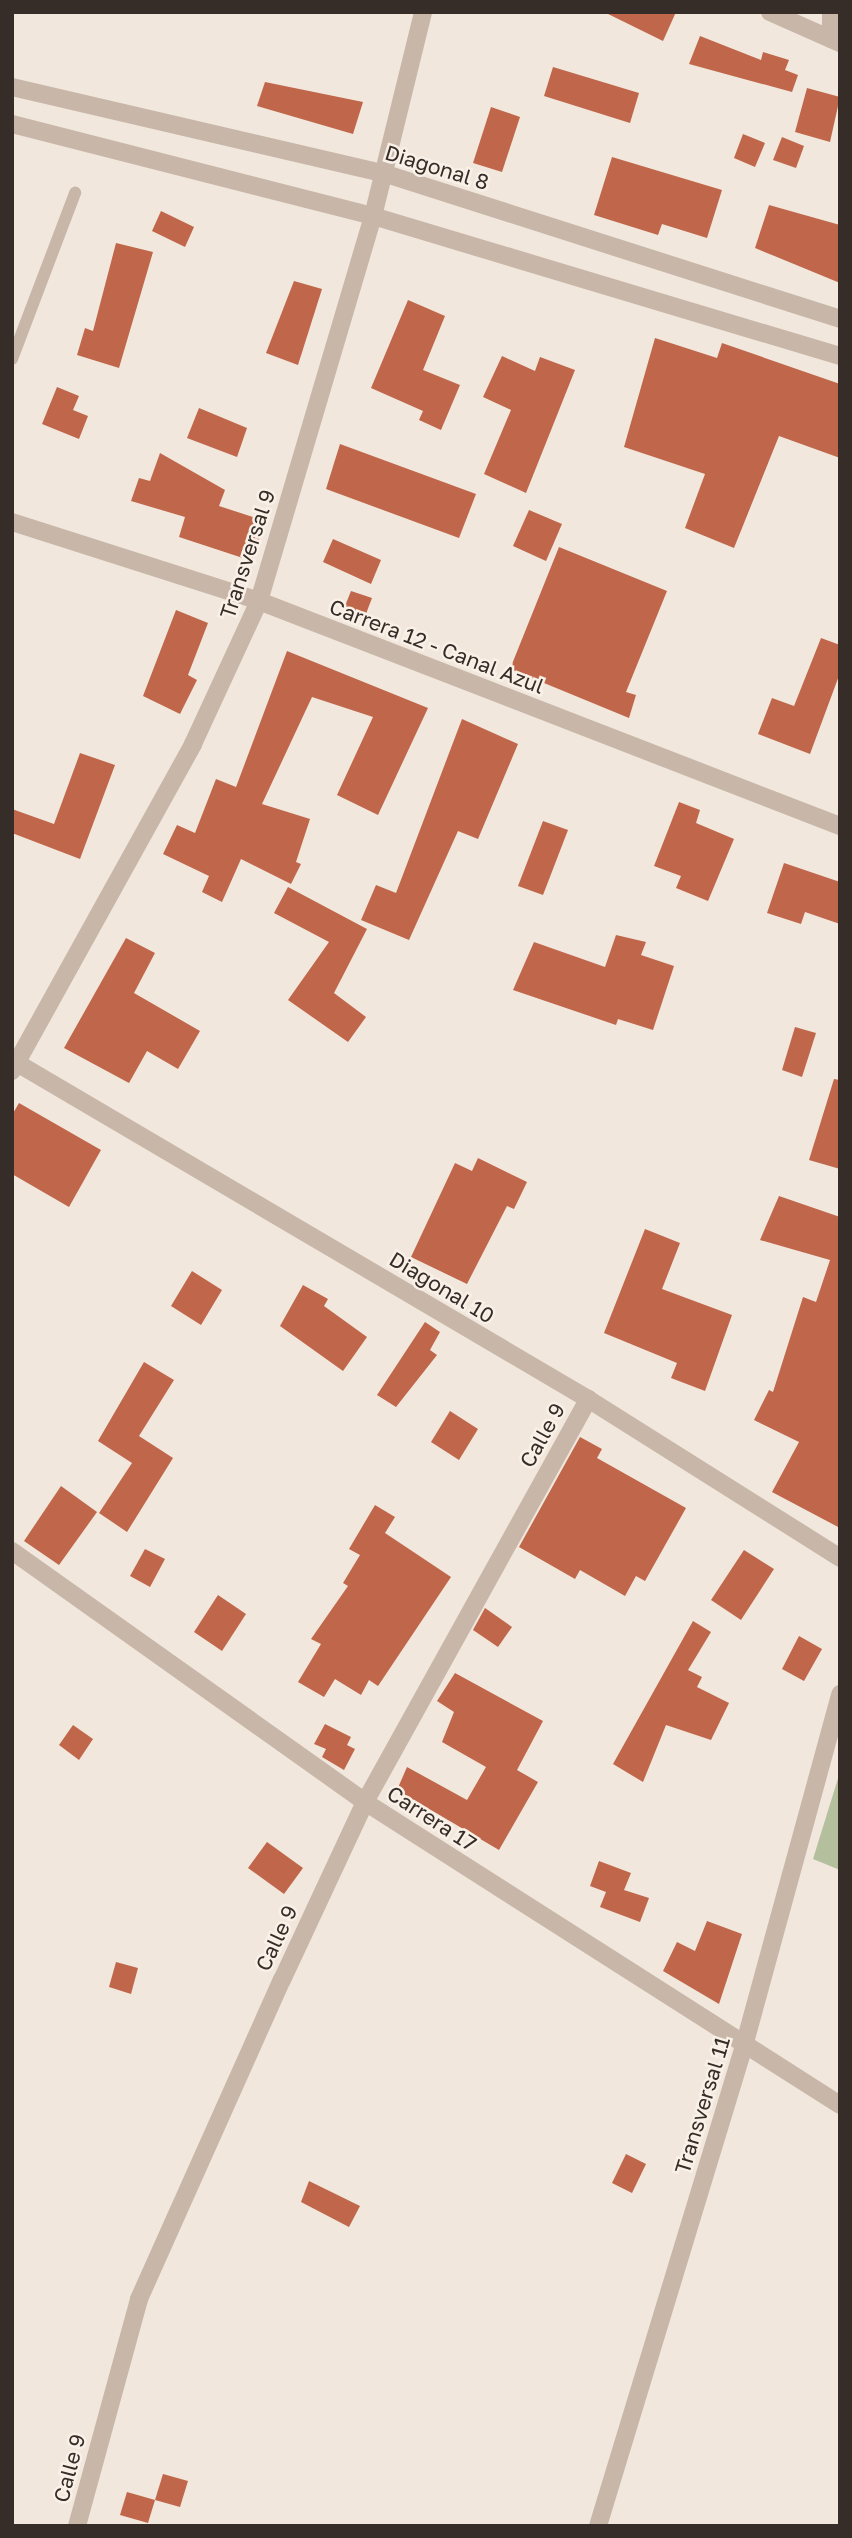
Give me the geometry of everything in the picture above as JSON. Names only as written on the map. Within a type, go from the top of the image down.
[{"type":"street","name":"Transversal 9","points":[[14,1067],[193,744],[259,601],[373,216],[423,12]]},
{"type":"street","points":[[770,12],[836,41]]},
{"type":"street","points":[[831,12],[836,41]]},
{"type":"street","points":[[836,41],[840,20]]},
{"type":"street","name":"Diagonal 8","points":[[12,87],[383,173],[840,319]]},
{"type":"street","points":[[12,124],[373,216],[840,356]]},
{"type":"street","name":"Carrera 12 - Canal Azul","points":[[12,522],[259,601],[840,826]]},
{"type":"street","name":"Diagonal 10","points":[[14,1067],[588,1399],[840,1558]]},
{"type":"street","name":"Calle 9","points":[[77,2526],[139,2299],[365,1802],[588,1399]]},
{"type":"street","name":"Carrera 17","points":[[12,1551],[365,1802],[840,2105]]},
{"type":"street","name":"Transversal 11","points":[[598,2526],[744,2046],[840,1694]]},
{"type":"lane","points":[[12,359],[75,193]]},
{"type":"green space","points":[[840,1772],[840,1870],[813,1859]]},
{"type":"building","points":[[604,12],[676,12],[663,41]]},
{"type":"building","points":[[700,36],[761,60],[763,52],[789,60],[785,70],[798,75],[792,92],[689,64]]},
{"type":"building","points":[[553,67],[639,93],[630,123],[544,96]]},
{"type":"building","points":[[265,82],[363,102],[353,134],[257,106]]},
{"type":"building","points":[[807,88],[840,97],[830,142],[795,132]]},
{"type":"building","points":[[491,107],[520,117],[502,172],[473,163]]},
{"type":"building","points":[[743,134],[765,143],[755,167],[734,158]]},
{"type":"building","points":[[782,137],[804,146],[796,168],[773,160]]},
{"type":"building","points":[[612,157],[722,190],[707,238],[662,224],[658,235],[594,215]]},
{"type":"building","points":[[769,205],[840,225],[840,283],[755,248]]},
{"type":"building","points":[[161,211],[194,227],[185,247],[152,231]]},
{"type":"building","points":[[116,243],[153,252],[119,368],[77,355],[85,328],[93,331]]},
{"type":"building","points":[[294,281],[322,289],[298,365],[266,353]]},
{"type":"building","points":[[408,300],[445,316],[423,370],[460,385],[441,430],[419,420],[423,411],[371,388]]},
{"type":"building","points":[[655,338],[717,358],[722,343],[840,384],[840,458],[779,436],[734,548],[685,528],[705,474],[624,447]]},
{"type":"building","points":[[502,356],[535,371],[540,357],[575,370],[526,493],[484,474],[511,410],[483,397]]},
{"type":"building","points":[[57,387],[79,396],[73,410],[88,416],[79,439],[42,424]]},
{"type":"building","points":[[199,408],[247,428],[237,457],[187,438]]},
{"type":"building","points":[[340,444],[476,494],[459,538],[326,489]]},
{"type":"building","points":[[160,453],[225,490],[219,506],[265,521],[252,561],[179,537],[185,517],[131,501],[139,478],[150,481]]},
{"type":"building","points":[[529,510],[562,524],[546,561],[513,546]]},
{"type":"building","points":[[333,539],[381,560],[371,584],[323,562]]},
{"type":"building","points":[[559,547],[667,591],[626,692],[636,695],[629,718],[510,669]]},
{"type":"building","points":[[351,591],[372,598],[364,619],[343,611]]},
{"type":"building","points":[[176,610],[208,623],[188,675],[197,680],[180,714],[143,696]]},
{"type":"building","points":[[821,638],[840,645],[840,673],[810,754],[758,734],[772,698],[794,706]]},
{"type":"building","points":[[287,651],[428,708],[378,815],[337,795],[373,717],[312,697],[262,804],[310,819],[296,862],[301,864],[291,884],[241,859],[222,902],[202,892],[209,876],[163,854],[177,825],[195,833],[216,779],[236,787]]},
{"type":"building","points":[[462,719],[518,744],[478,839],[458,831],[409,940],[361,920],[376,885],[396,893]]},
{"type":"building","points":[[80,753],[115,765],[80,859],[12,833],[12,809],[54,824]]},
{"type":"building","points":[[679,802],[700,810],[696,823],[734,839],[708,901],[676,888],[681,876],[654,866]]},
{"type":"building","points":[[543,821],[568,830],[543,895],[518,886]]},
{"type":"building","points":[[784,863],[840,882],[840,924],[805,912],[801,924],[767,913]]},
{"type":"building","points":[[288,887],[367,929],[334,993],[366,1017],[348,1042],[288,1000],[329,942],[274,913]]},
{"type":"building","points":[[616,935],[646,942],[641,955],[674,966],[653,1030],[618,1019],[616,1025],[513,990],[534,942],[605,967]]},
{"type":"building","points":[[126,938],[155,953],[134,993],[200,1031],[178,1069],[147,1051],[129,1083],[64,1048]]},
{"type":"building","points":[[795,1027],[816,1033],[802,1077],[782,1070]]},
{"type":"building","points":[[834,1079],[840,1080],[840,1169],[809,1160]]},
{"type":"building","points":[[19,1103],[101,1150],[69,1207],[12,1174],[12,1115]]},
{"type":"building","points":[[478,1158],[527,1182],[514,1209],[507,1206],[467,1284],[411,1257],[455,1163],[472,1171]]},
{"type":"building","points":[[779,1196],[840,1217],[840,1528],[772,1492],[799,1442],[754,1420],[769,1390],[773,1392],[803,1297],[816,1302],[830,1260],[760,1240]]},
{"type":"building","points":[[645,1229],[680,1243],[662,1289],[732,1315],[705,1391],[671,1378],[677,1363],[604,1333]]},
{"type":"building","points":[[192,1271],[222,1290],[201,1325],[171,1306]]},
{"type":"building","points":[[303,1285],[328,1299],[324,1306],[367,1337],[343,1371],[280,1326]]},
{"type":"building","points":[[425,1322],[440,1332],[430,1350],[437,1355],[396,1407],[377,1395]]},
{"type":"building","points":[[144,1362],[174,1380],[139,1436],[173,1458],[127,1532],[99,1513],[132,1463],[98,1441]]},
{"type":"building","points":[[450,1411],[478,1429],[459,1460],[431,1442]]},
{"type":"building","points":[[580,1437],[602,1449],[597,1458],[686,1508],[645,1581],[636,1576],[625,1596],[580,1570],[575,1579],[519,1547]]},
{"type":"building","points":[[61,1486],[97,1512],[59,1565],[24,1541]]},
{"type":"building","points":[[375,1505],[395,1517],[385,1533],[451,1577],[378,1686],[369,1680],[361,1695],[335,1679],[324,1697],[298,1682],[321,1644],[311,1639],[348,1586],[343,1583],[360,1555],[349,1549]]},
{"type":"building","points":[[145,1549],[165,1559],[150,1587],[130,1576]]},
{"type":"building","points":[[744,1550],[774,1569],[741,1620],[711,1600]]},
{"type":"building","points":[[218,1595],[246,1614],[222,1651],[194,1632]]},
{"type":"building","points":[[485,1608],[512,1627],[498,1647],[473,1630]]},
{"type":"building","points":[[693,1621],[711,1632],[688,1670],[702,1677],[697,1687],[729,1703],[711,1740],[666,1725],[643,1782],[613,1764]]},
{"type":"building","points":[[799,1636],[822,1649],[804,1681],[782,1669]]},
{"type":"building","points":[[455,1673],[543,1721],[517,1770],[538,1782],[499,1850],[397,1790],[407,1767],[467,1800],[486,1767],[442,1742],[454,1712],[437,1701]]},
{"type":"building","points":[[325,1724],[351,1737],[347,1745],[355,1749],[344,1770],[322,1757],[326,1749],[314,1744]]},
{"type":"building","points":[[73,1725],[93,1739],[79,1760],[59,1745]]},
{"type":"building","points":[[267,1842],[303,1868],[284,1894],[248,1868]]},
{"type":"building","points":[[599,1861],[631,1873],[624,1890],[649,1898],[640,1922],[600,1907],[606,1892],[590,1886]]},
{"type":"building","points":[[707,1921],[742,1934],[719,2004],[663,1971],[677,1942],[695,1951]]},
{"type":"building","points":[[116,1962],[138,1968],[131,1994],[109,1987]]},
{"type":"building","points":[[626,2154],[646,2164],[632,2193],[612,2183]]},
{"type":"building","points":[[309,2181],[360,2206],[349,2227],[301,2202]]},
{"type":"building","points":[[163,2474],[188,2481],[180,2507],[155,2500]]},
{"type":"building","points":[[127,2492],[155,2500],[148,2523],[120,2515]]}]
